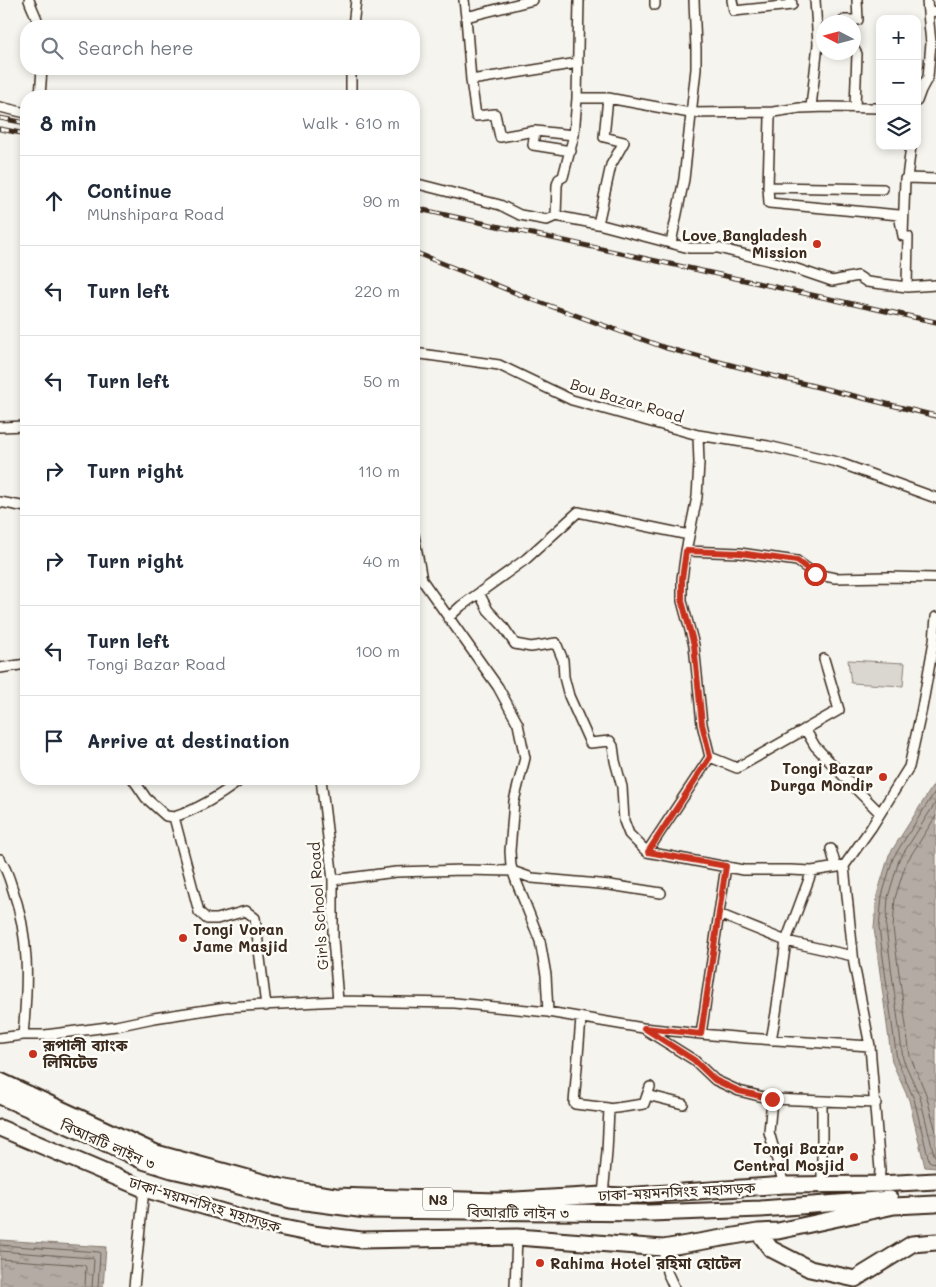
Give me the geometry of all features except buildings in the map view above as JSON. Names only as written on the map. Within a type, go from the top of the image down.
[{"type":"highway","name":"ঢাকা-ময়মনসিংহ মহাসড়ক","points":[[0,1081],[156,1153],[281,1187],[335,1196],[497,1201],[603,1195],[624,1196],[784,1185],[936,1181]]},
{"type":"highway","name":"বিআরটি লাইন ৩","points":[[0,1096],[143,1161],[164,1168],[292,1200],[366,1210],[650,1213],[761,1209],[936,1195]]},
{"type":"highway","name":"ঢাকা-ময়মনসিংহ মহাসড়ক","points":[[0,1128],[144,1189],[264,1224],[313,1234],[361,1240],[517,1237],[664,1248],[758,1232],[778,1232],[894,1206],[936,1204]]},
{"type":"highway","points":[[758,1232],[771,1248],[810,1269],[855,1279],[912,1244],[936,1242]]},
{"type":"street","points":[[29,0],[36,20]]},
{"type":"street","points":[[354,20],[356,0]]},
{"type":"street","points":[[464,0],[476,116],[495,114],[500,137],[535,131],[574,136]]},
{"type":"street","points":[[466,17],[533,0]]},
{"type":"street","points":[[556,216],[557,185],[559,179],[563,177],[574,136],[577,98],[579,0]]},
{"type":"street","points":[[671,243],[684,179],[696,69],[694,0]]},
{"type":"street","points":[[732,0],[734,11],[792,5],[791,0]]},
{"type":"street","points":[[811,108],[818,44],[816,0]]},
{"type":"street","points":[[857,0],[858,15]]},
{"type":"street","points":[[921,90],[928,77],[931,43],[932,12],[927,0]]},
{"type":"street","points":[[855,107],[857,60]]},
{"type":"street","points":[[471,80],[578,63]]},
{"type":"street","points":[[40,90],[42,75]]},
{"type":"street","points":[[350,75],[351,90]]},
{"type":"street","points":[[577,98],[608,98],[690,113],[773,112],[800,108],[876,108]]},
{"type":"street","points":[[598,224],[611,165],[624,142],[604,137],[608,98]]},
{"type":"street","points":[[0,107],[20,112]]},
{"type":"street","points":[[773,112],[770,117],[769,204],[899,215],[903,236]]},
{"type":"street","points":[[535,131],[533,146],[570,151]]},
{"type":"street","points":[[903,236],[905,179],[907,178],[910,150]]},
{"type":"street","points":[[907,178],[936,178]]},
{"type":"street","points":[[420,185],[500,205],[520,215],[547,220],[556,216],[598,224],[689,248],[718,248],[780,263],[832,281],[858,276],[867,282],[907,287],[936,285]]},
{"type":"street","points":[[768,186],[883,189]]},
{"type":"street","points":[[903,236],[908,237],[907,287]]},
{"type":"street","name":"Bou Bazar Road","points":[[420,355],[499,365],[572,400],[698,436],[768,446],[837,462],[936,498]]},
{"type":"street","points":[[0,427],[20,426]]},
{"type":"street","points":[[648,852],[710,757],[702,724],[694,645],[682,601],[682,579],[686,551],[697,497],[698,436]]},
{"type":"street","points":[[0,502],[20,506]]},
{"type":"street","points":[[448,618],[526,559],[578,512],[689,535]]},
{"type":"street","points":[[686,551],[740,553],[797,561],[815,574],[835,578],[888,576],[936,578]]},
{"type":"street","points":[[420,569],[422,580],[498,687],[518,724],[525,758],[514,801],[510,851],[512,870],[540,941],[546,975],[548,1012]]},
{"type":"street","points":[[479,593],[488,610],[502,625],[515,644],[531,647],[556,643],[563,660],[564,677],[569,696],[590,743],[610,741],[613,746],[622,787],[624,821],[629,834],[648,852],[743,870],[812,871],[840,866],[871,828],[909,767],[924,699],[934,641],[936,616]]},
{"type":"street","points":[[710,757],[737,768],[839,710],[824,659]]},
{"type":"street","points":[[0,668],[20,665]]},
{"type":"street","points":[[805,729],[815,746],[880,813]]},
{"type":"street","points":[[137,785],[146,798],[166,816],[174,817],[190,812],[234,785]]},
{"type":"street","name":"Girls School Road","points":[[322,785],[333,880],[333,939],[338,1001]]},
{"type":"street","points":[[174,817],[199,912],[207,919],[217,919],[246,911],[255,918],[266,1006]]},
{"type":"street","points":[[831,850],[840,866],[853,956],[870,1046],[876,1103],[880,1170],[879,1184]]},
{"type":"street","points":[[0,859],[5,866],[17,902],[25,939],[27,998],[23,1035]]},
{"type":"street","points":[[701,1034],[726,866]]},
{"type":"street","points":[[333,880],[396,872],[512,870],[532,878],[610,885],[661,893]]},
{"type":"street","points":[[771,1040],[786,941],[812,871]]},
{"type":"street","points":[[719,914],[786,941],[853,956]]},
{"type":"street","points":[[0,1038],[116,1026],[226,1007],[338,1001],[455,1003],[548,1012],[644,1028],[701,1034],[870,1046]]},
{"type":"street","points":[[581,1018],[575,1104],[609,1109],[644,1104],[649,1091],[683,1104]]},
{"type":"street","points":[[644,1028],[694,1060],[715,1080],[739,1091],[772,1099],[876,1103]]},
{"type":"street","points":[[772,1099],[769,1132],[784,1185]]},
{"type":"street","points":[[822,1101],[822,1185]]},
{"type":"street","points":[[603,1195],[609,1109]]},
{"type":"street","points":[[134,1287],[144,1189]]},
{"type":"street","points":[[515,1287],[517,1237]]},
{"type":"street","points":[[664,1248],[667,1272],[674,1287]]},
{"type":"shaded area","points":[[848,660],[905,663],[903,686],[851,683]]},
{"type":"water","points":[[936,781],[936,1168],[925,1167],[909,1100],[892,1062],[874,928],[877,895],[889,855]]},
{"type":"water","points":[[0,1240],[106,1247],[103,1287],[0,1287]]},
{"type":"railway","points":[[0,118],[20,122]]},
{"type":"railway","points":[[0,129],[20,133]]},
{"type":"railway","points":[[420,209],[936,322]]},
{"type":"railway","points":[[420,254],[531,299],[666,348],[936,416]]},
{"type":"place","name":"Love Bangladesh Mission","points":[[817,244]]},
{"type":"place","name":"Tongi Bazar Durga Mondir","points":[[883,777]]},
{"type":"place","name":"Tongi Voran Jame Masjid","points":[[183,938]]},
{"type":"place","name":"রূপালী ব্যাংক লিমিটেড","points":[[33,1054]]},
{"type":"place","name":"Tongi Bazar Central Mosjid","points":[[854,1157]]},
{"type":"place","name":"Rahima Hotel রহিমা হোটেল","points":[[540,1263]]},
{"type":"route","points":[[772,1099],[739,1091],[715,1080],[694,1060],[644,1028],[701,1034],[726,866],[648,852],[710,757],[702,724],[694,645],[682,601],[682,579],[686,551],[740,553],[797,561],[815,574]]}]
